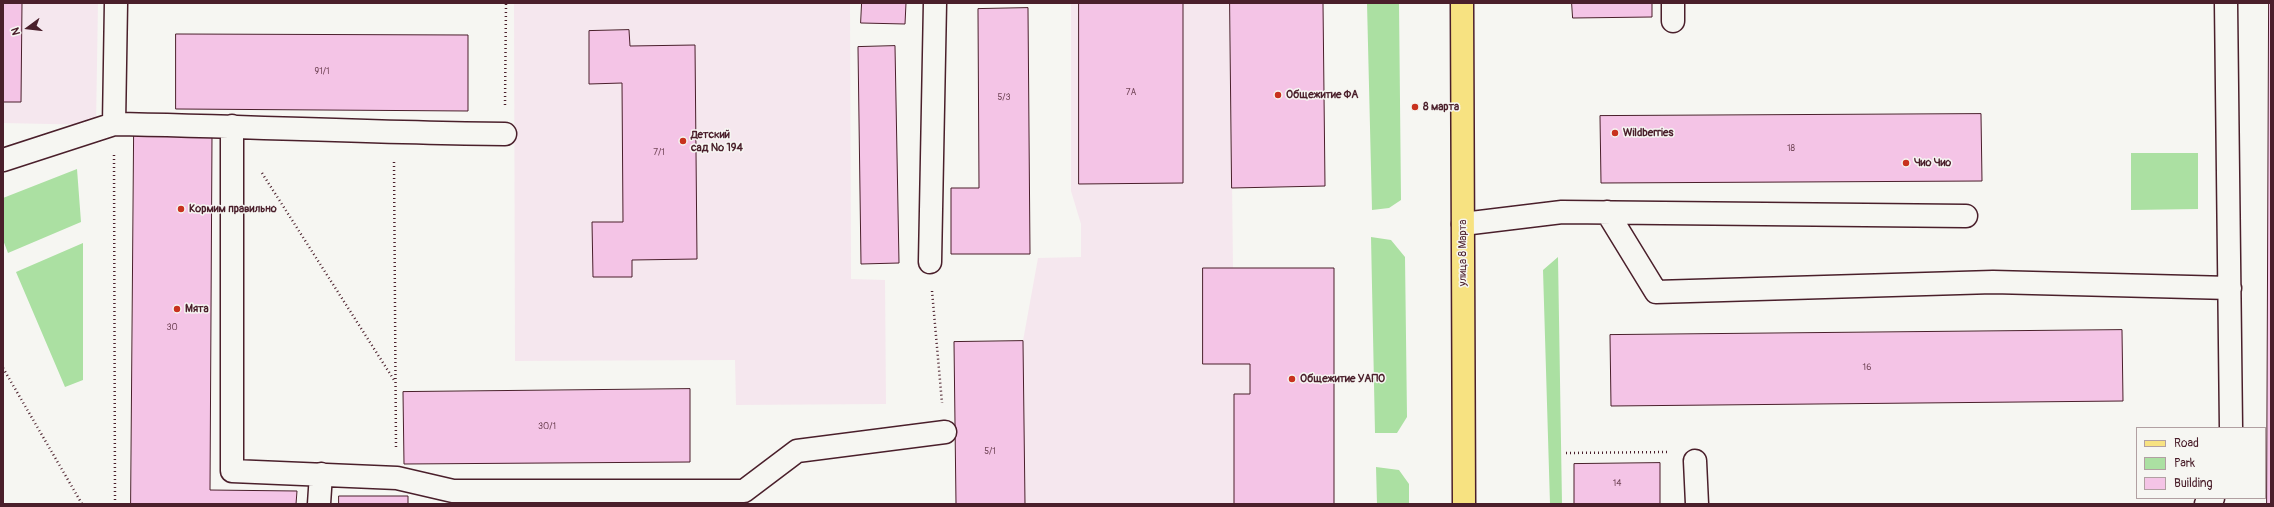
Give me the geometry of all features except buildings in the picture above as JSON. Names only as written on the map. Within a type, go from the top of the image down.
[{"type":"main road","name":"улица 8 Марта","points":[[1462,3],[1464,504]]},
{"type":"lane","points":[[114,124],[116,3]]},
{"type":"lane","points":[[930,262],[935,3]]},
{"type":"lane","points":[[2226,3],[2231,427]]},
{"type":"lane","points":[[3,160],[114,124],[232,126],[393,133],[505,134]]},
{"type":"lane","points":[[232,126],[232,471],[397,478],[453,498],[744,491],[797,451],[945,432]]},
{"type":"lane","points":[[1463,224],[1562,212],[1966,216]]},
{"type":"lane","points":[[1607,212],[1656,292],[1993,282],[2230,288]]},
{"type":"lane","points":[[1695,462],[1697,504]]},
{"type":"lane","points":[[319,504],[321,474]]},
{"type":"path","points":[[505,134],[506,3]]},
{"type":"path","points":[[114,124],[115,504]]},
{"type":"path","points":[[393,133],[397,478]]},
{"type":"path","points":[[258,166],[395,382]]},
{"type":"path","points":[[930,262],[945,432]]},
{"type":"path","points":[[3,368],[82,504]]},
{"type":"path","points":[[1566,453],[1691,452],[1695,462]]},
{"type":"shaded area","points":[[3,3],[98,3],[96,125],[3,123]]},
{"type":"shaded area","name":"Детский сад № 194","points":[[514,3],[850,3],[851,279],[885,280],[886,404],[736,405],[735,360],[515,361]]},
{"type":"shaded area","points":[[1071,3],[1230,3],[1233,268],[1250,364],[1250,394],[1234,394],[1234,504],[1025,504],[1023,341],[1038,258],[1081,257],[1081,224],[1071,191]]},
{"type":"green space","points":[[1367,3],[1399,3],[1401,200],[1389,208],[1372,210]]},
{"type":"green space","points":[[2131,153],[2198,153],[2198,209],[2131,210]]},
{"type":"green space","points":[[77,169],[81,222],[8,253],[3,240],[3,198]]},
{"type":"green space","points":[[1371,237],[1391,240],[1405,257],[1407,417],[1397,433],[1375,433]]},
{"type":"green space","points":[[83,243],[83,380],[65,387],[16,272]]},
{"type":"green space","points":[[1558,257],[1562,504],[1550,504],[1543,270]]},
{"type":"green space","points":[[1376,467],[1399,470],[1409,484],[1409,504],[1377,504]]},
{"type":"place","name":"Общежитие ФА","points":[[1278,95]]},
{"type":"place","name":"8 марта","points":[[1415,107]]},
{"type":"place","name":"Wildberries","points":[[1615,133]]},
{"type":"place","name":"Детский сад № 194","points":[[683,141]]},
{"type":"place","name":"Чио Чио","points":[[1906,163]]},
{"type":"place","name":"Кормим правильно","points":[[181,209]]},
{"type":"place","name":"Мята","points":[[177,309]]},
{"type":"place","name":"Общежитие УАПО","points":[[1292,379]]}]
